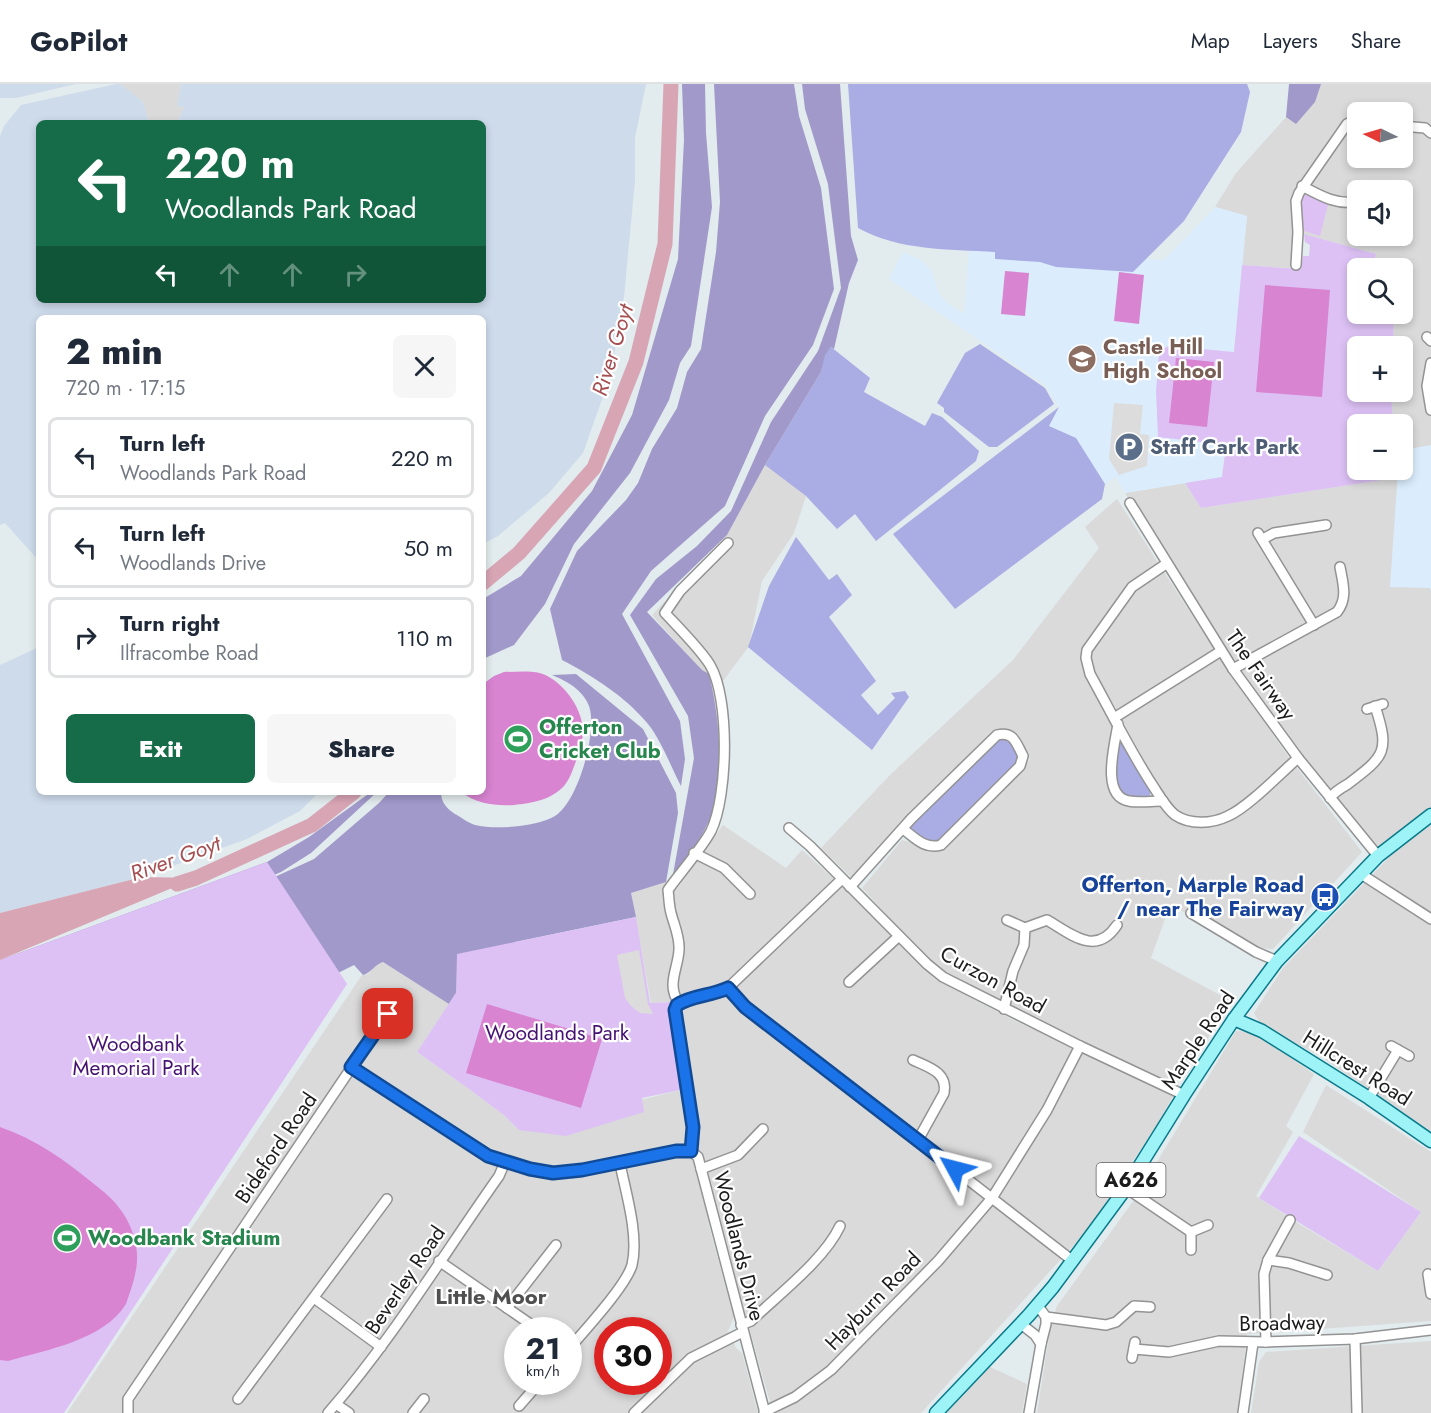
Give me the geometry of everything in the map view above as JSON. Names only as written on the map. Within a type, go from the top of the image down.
[{"type":"main road","name":"Marple Road","points":[[1029,1315],[1126,1188],[1184,1095],[1238,1014],[1277,961],[1378,856],[1431,815]]},
{"type":"main road","name":"Hillcrest Road","points":[[1238,1014],[1369,1098],[1431,1141]]},
{"type":"main road","name":"A626","points":[[936,1413],[1029,1315]]},
{"type":"street","points":[[1296,265],[1298,249],[1296,201],[1302,186],[1347,124]]},
{"type":"street","points":[[1413,127],[1425,128],[1431,133]]},
{"type":"street","points":[[1302,186],[1329,200],[1347,204]]},
{"type":"street","points":[[1431,363],[1427,386],[1431,405]]},
{"type":"street","name":"The Fairway","points":[[1130,503],[1233,669],[1298,758],[1378,856]]},
{"type":"street","points":[[1314,625],[1261,536],[1319,524]]},
{"type":"street","name":"Woodlands Drive","points":[[728,543],[680,591],[665,613],[711,665],[719,692],[726,750],[722,792],[711,831],[668,890],[679,942],[672,983],[673,992],[679,1003],[675,1014],[693,1127],[691,1151],[698,1157],[765,1412]]},
{"type":"street","points":[[1166,564],[1132,587],[1087,650],[1087,666],[1142,769],[1163,801],[1173,814],[1184,819],[1205,822],[1217,820],[1236,812],[1298,758]]},
{"type":"street","points":[[1233,669],[1331,616],[1340,608],[1346,580],[1340,567]]},
{"type":"street","points":[[1163,801],[1130,801],[1118,796],[1114,791],[1111,780],[1116,721],[1221,651]]},
{"type":"street","points":[[1330,798],[1372,766],[1380,754],[1384,740],[1375,706]]},
{"type":"street","points":[[850,887],[903,829],[997,735],[1012,736],[1023,756],[1020,766],[941,845],[927,846],[903,829]]},
{"type":"street","name":"Curzon Road","points":[[789,828],[810,846],[927,964],[944,977],[1004,1009],[1184,1095]]},
{"type":"street","points":[[694,853],[724,868],[750,894]]},
{"type":"street","points":[[1361,874],[1431,920]]},
{"type":"street","points":[[679,1003],[713,995],[728,988],[842,879]]},
{"type":"street","points":[[1191,913],[1238,942],[1277,961]]},
{"type":"street","points":[[1007,920],[1025,928],[1047,920],[1088,943],[1100,941],[1111,935],[1118,926]]},
{"type":"street","points":[[1004,1009],[1013,971],[1024,945],[1025,928]]},
{"type":"street","points":[[849,982],[899,936]]},
{"type":"street","points":[[728,988],[745,1007],[1073,1260]]},
{"type":"street","name":"Bideford Road","points":[[127,1412],[128,1399],[399,997]]},
{"type":"street","name":"Hayburn Road","points":[[765,1412],[795,1397],[831,1370],[938,1261],[992,1198],[1047,1110],[1080,1046]]},
{"type":"street","points":[[1369,1098],[1395,1048],[1409,1056]]},
{"type":"street","points":[[913,1060],[938,1072],[945,1086],[944,1093],[918,1140]]},
{"type":"street","points":[[351,1067],[488,1156],[505,1162],[553,1173],[620,1164],[676,1151],[691,1151]]},
{"type":"street","points":[[701,1169],[738,1155],[763,1129]]},
{"type":"street","name":"Beverley Road","points":[[328,1413],[361,1376],[499,1176],[505,1162]]},
{"type":"street","points":[[582,1333],[626,1279],[632,1265],[632,1230],[620,1164]]},
{"type":"street","points":[[1126,1188],[1191,1232]]},
{"type":"street","points":[[238,1399],[387,1199]]},
{"type":"street","points":[[1266,1342],[1263,1282],[1268,1260],[1290,1220]]},
{"type":"street","points":[[1191,1232],[1208,1225]]},
{"type":"street","points":[[634,1413],[691,1358],[751,1321],[833,1241],[840,1226]]},
{"type":"street","points":[[1191,1232],[1191,1250]]},
{"type":"street","points":[[507,1308],[556,1245]]},
{"type":"street","points":[[1268,1260],[1295,1265],[1327,1275]]},
{"type":"street","points":[[439,1261],[520,1317]]},
{"type":"street","points":[[1426,1272],[1431,1294]]},
{"type":"street","points":[[314,1298],[381,1347]]},
{"type":"street","points":[[1041,1344],[1035,1335],[1029,1315],[1106,1325],[1116,1322],[1134,1306],[1149,1307]]},
{"type":"street","points":[[1029,1413],[1041,1344],[1045,1336],[1046,1317]]},
{"type":"street","name":"Broadway","points":[[1134,1350],[1169,1352],[1219,1341],[1355,1339],[1431,1330]]},
{"type":"street","points":[[1355,1339],[1357,1413]]},
{"type":"street","points":[[1243,1413],[1253,1342]]},
{"type":"street","points":[[519,1406],[529,1395]]},
{"type":"street","points":[[413,1413],[424,1399]]},
{"type":"street","points":[[336,1404],[349,1413]]},
{"type":"shaded area","points":[[0,84],[76,84],[16,98],[0,98]]},
{"type":"shaded area","points":[[120,84],[181,84],[177,106],[184,107],[178,120],[148,120],[143,102]]},
{"type":"shaded area","points":[[120,84],[143,102],[148,120],[36,120],[36,303],[486,303],[486,120],[178,120],[184,107],[177,106],[181,84],[646,84],[635,138],[635,181],[624,297],[611,374],[583,453],[549,493],[498,536],[486,542],[486,315],[36,315],[36,558],[5,523],[0,525],[0,136],[4,126],[21,105]]},
{"type":"shaded area","points":[[682,84],[705,84],[712,207],[691,346],[680,363],[669,400],[630,473],[574,544],[545,604],[514,645],[486,658],[486,597],[521,576],[592,491],[632,415],[678,259],[684,140]]},
{"type":"shaded area","points":[[714,84],[794,84],[799,116],[821,188],[834,289],[813,345],[765,416],[725,506],[651,571],[622,614],[680,721],[685,759],[681,786],[657,738],[639,714],[608,688],[562,660],[550,609],[577,551],[626,500],[638,483],[652,449],[677,408],[687,372],[701,349],[716,252],[720,202]]},
{"type":"shaded area","points":[[802,84],[840,84],[851,236],[858,260],[849,283],[834,349],[831,347],[825,355],[821,372],[765,465],[727,535],[647,612],[702,670],[709,674],[718,732],[719,774],[712,813],[698,842],[672,880],[694,758],[688,716],[630,615],[656,579],[697,546],[731,511],[771,422],[818,351],[841,288],[828,184],[805,109]]},
{"type":"shaded area","points":[[848,84],[1247,84],[1250,92],[1241,132],[1184,221],[1133,272],[1056,267],[1040,262],[995,259],[995,252],[925,248],[874,236],[858,228]]},
{"type":"shaded area","points":[[1289,84],[1321,84],[1315,102],[1296,124],[1286,117]]},
{"type":"shaded area","points":[[1305,84],[1431,84],[1431,816],[1378,856],[1233,669],[1125,493],[1185,483],[1201,508],[1382,480],[1413,480],[1413,414],[1392,414],[1392,402],[1413,402],[1413,336],[1393,336],[1394,324],[1413,324],[1413,258],[1375,258],[1376,254],[1347,246],[1413,246],[1413,180],[1347,180],[1347,246],[1293,231],[1290,268],[1242,265],[1247,216],[1215,207],[1236,173],[1303,98]]},
{"type":"shaded area","name":"Castle Hill High School","points":[[1215,207],[1247,216],[1222,477],[1125,493],[1116,477],[1105,484],[1076,438],[1049,426],[1059,407],[1045,385],[889,279],[903,252],[921,260],[931,270],[940,295],[964,314],[969,249],[1164,260]]},
{"type":"shaded area","points":[[980,344],[1045,388],[1054,404],[997,447],[989,447],[944,412],[944,408],[937,403],[965,353]]},
{"type":"shaded area","points":[[831,347],[870,378],[864,392],[925,426],[932,413],[942,417],[979,451],[976,461],[876,541],[855,514],[837,529],[806,496],[765,465],[821,372],[824,355]]},
{"type":"shaded area","name":"Staff Cark Park","points":[[1114,403],[1143,405],[1140,434],[1149,435],[1147,466],[1119,475],[1109,459]]},
{"type":"shaded area","points":[[1059,407],[1049,426],[1076,438],[1105,484],[1102,499],[955,609],[893,534]]},
{"type":"shaded area","points":[[1431,445],[1431,592],[1430,588],[1390,587],[1397,480],[1413,480],[1413,448]]},
{"type":"shaded area","points":[[765,465],[806,496],[794,533],[762,581],[749,646],[723,681],[702,671],[652,615],[727,535]]},
{"type":"shaded area","points":[[1117,499],[1217,654],[1290,759],[1362,852],[1273,949],[1252,947],[1170,905],[1151,958],[1233,1002],[1175,1085],[1013,1009],[937,969],[862,888],[902,840],[938,851],[1018,774],[1030,759],[1019,736],[1000,731],[899,823],[852,878],[821,848],[890,775],[1013,660],[1099,548],[1085,527]]},
{"type":"shaded area","points":[[796,537],[829,580],[837,574],[852,595],[829,617],[876,681],[861,695],[878,715],[895,698],[891,693],[905,691],[909,697],[872,750],[748,647],[769,586]]},
{"type":"shaded area","points":[[36,648],[36,795],[316,795],[300,811],[247,839],[142,877],[0,913],[0,665]]},
{"type":"shaded area","points":[[576,674],[643,729],[676,793],[678,813],[666,882],[631,893],[636,917],[515,942],[456,993],[449,1004],[383,962],[363,975],[354,965],[320,982],[41,984],[314,859],[386,795],[441,795],[443,802],[452,812],[470,823],[483,826],[527,825],[555,816],[563,808],[578,782],[588,748],[591,717],[589,706],[583,695],[569,683],[552,675]]},
{"type":"shaded area","points":[[1008,734],[1023,761],[933,847],[903,829],[997,735]]},
{"type":"shaded area","points":[[1118,743],[1124,743],[1151,790],[1149,799],[1126,796],[1116,784]]},
{"type":"shaded area","points":[[367,795],[374,795],[311,853],[281,872],[109,946],[0,960],[267,862],[309,837]]},
{"type":"shaded area","points":[[723,825],[786,868],[802,850],[846,890],[935,979],[1015,1021],[1175,1093],[1091,1226],[921,1413],[773,1413],[700,1151],[695,1145],[676,1004],[651,1003],[631,893],[666,882],[667,891],[677,889]]},
{"type":"shaded area","points":[[1431,825],[1431,1132],[1320,1056],[1261,1025],[1254,1013],[1283,968],[1397,849]]},
{"type":"shaded area","points":[[142,877],[196,878],[0,960],[0,913]]},
{"type":"shaded area","points":[[639,950],[648,1004],[653,1014],[640,1013],[625,998],[617,955]]},
{"type":"shaded area","points":[[383,962],[449,1004],[417,1052],[505,1116],[519,1130],[685,1089],[710,1230],[734,1317],[728,1331],[736,1348],[742,1353],[758,1413],[67,1413],[362,975],[368,974],[377,964]]},
{"type":"shaded area","points":[[1236,1031],[1253,1032],[1314,1074],[1286,1126],[1293,1132],[1256,1196],[1296,1222],[1378,1271],[1421,1212],[1303,1132],[1326,1085],[1431,1152],[1431,1321],[1247,1334],[1238,1413],[1037,1413],[1051,1324],[1057,1306],[1134,1200]]},
{"type":"shaded area","points":[[1431,1341],[1431,1413],[1251,1413],[1259,1362],[1266,1352]]},
{"type":"shaded area","points":[[990,1367],[1027,1384],[1022,1413],[947,1413]]},
{"type":"green space","points":[[1308,194],[1328,205],[1320,236],[1304,231],[1301,201],[1302,196]]},
{"type":"green space","points":[[1304,234],[1376,254],[1375,258],[1347,258],[1347,324],[1394,324],[1393,336],[1347,336],[1347,402],[1392,402],[1392,414],[1347,414],[1347,480],[1382,480],[1201,508],[1185,483],[1222,477],[1226,445],[1158,437],[1156,391],[1159,354],[1162,349],[1169,346],[1234,352],[1242,265],[1301,269],[1303,256],[1309,256],[1310,245],[1305,242]]},
{"type":"green space","points":[[1005,271],[1029,273],[1025,316],[1001,314]]},
{"type":"green space","points":[[1119,272],[1144,275],[1139,324],[1114,321]]},
{"type":"green space","points":[[1265,285],[1330,290],[1322,397],[1256,392]]},
{"type":"green space","points":[[1176,358],[1214,362],[1207,427],[1169,423]]},
{"type":"green space","points":[[504,672],[544,674],[562,687],[577,707],[583,730],[576,761],[564,786],[547,798],[514,805],[500,805],[486,803],[466,795],[486,795],[486,682]]},
{"type":"green space","name":"Woodbank Memorial Park","points":[[267,862],[347,984],[64,1413],[0,1413],[0,960]]},
{"type":"green space","name":"Woodlands Park","points":[[636,917],[650,1003],[671,1002],[685,1089],[642,1098],[644,1112],[566,1136],[519,1130],[505,1116],[417,1052],[456,993],[457,954]]},
{"type":"green space","points":[[487,1004],[602,1039],[581,1108],[466,1073]]},
{"type":"green space","name":"Woodbank Stadium","points":[[0,1127],[49,1151],[108,1195],[128,1222],[134,1236],[137,1254],[136,1269],[126,1304],[104,1327],[73,1342],[8,1361],[0,1360]]},
{"type":"green space","points":[[1299,1136],[1421,1212],[1378,1271],[1259,1198]]},
{"type":"waterway","name":"River Goyt","points":[[486,580],[519,553],[594,468],[636,362],[665,244],[671,84]]},
{"type":"waterway","name":"River Goyt","points":[[177,884],[196,878],[312,825],[350,795]]},
{"type":"place","name":"Castle Hill High School","points":[[1082,359]]},
{"type":"place","name":"Staff Cark Park","points":[[1129,447]]},
{"type":"place","name":"Offerton Cricket Club","points":[[518,739]]},
{"type":"place","name":"Offerton, Marple Road / near The Fairway","points":[[1325,897]]},
{"type":"place","name":"Woodbank Stadium","points":[[67,1238]]},
{"type":"district","name":"Little Moor","points":[[491,1296]]},
{"type":"route","points":[[388,1014],[351,1067],[488,1156],[530,1169],[553,1173],[620,1164],[676,1151],[691,1151],[693,1127],[675,1010],[677,1005],[684,1001],[713,995],[728,988],[745,1007],[955,1169]]}]
